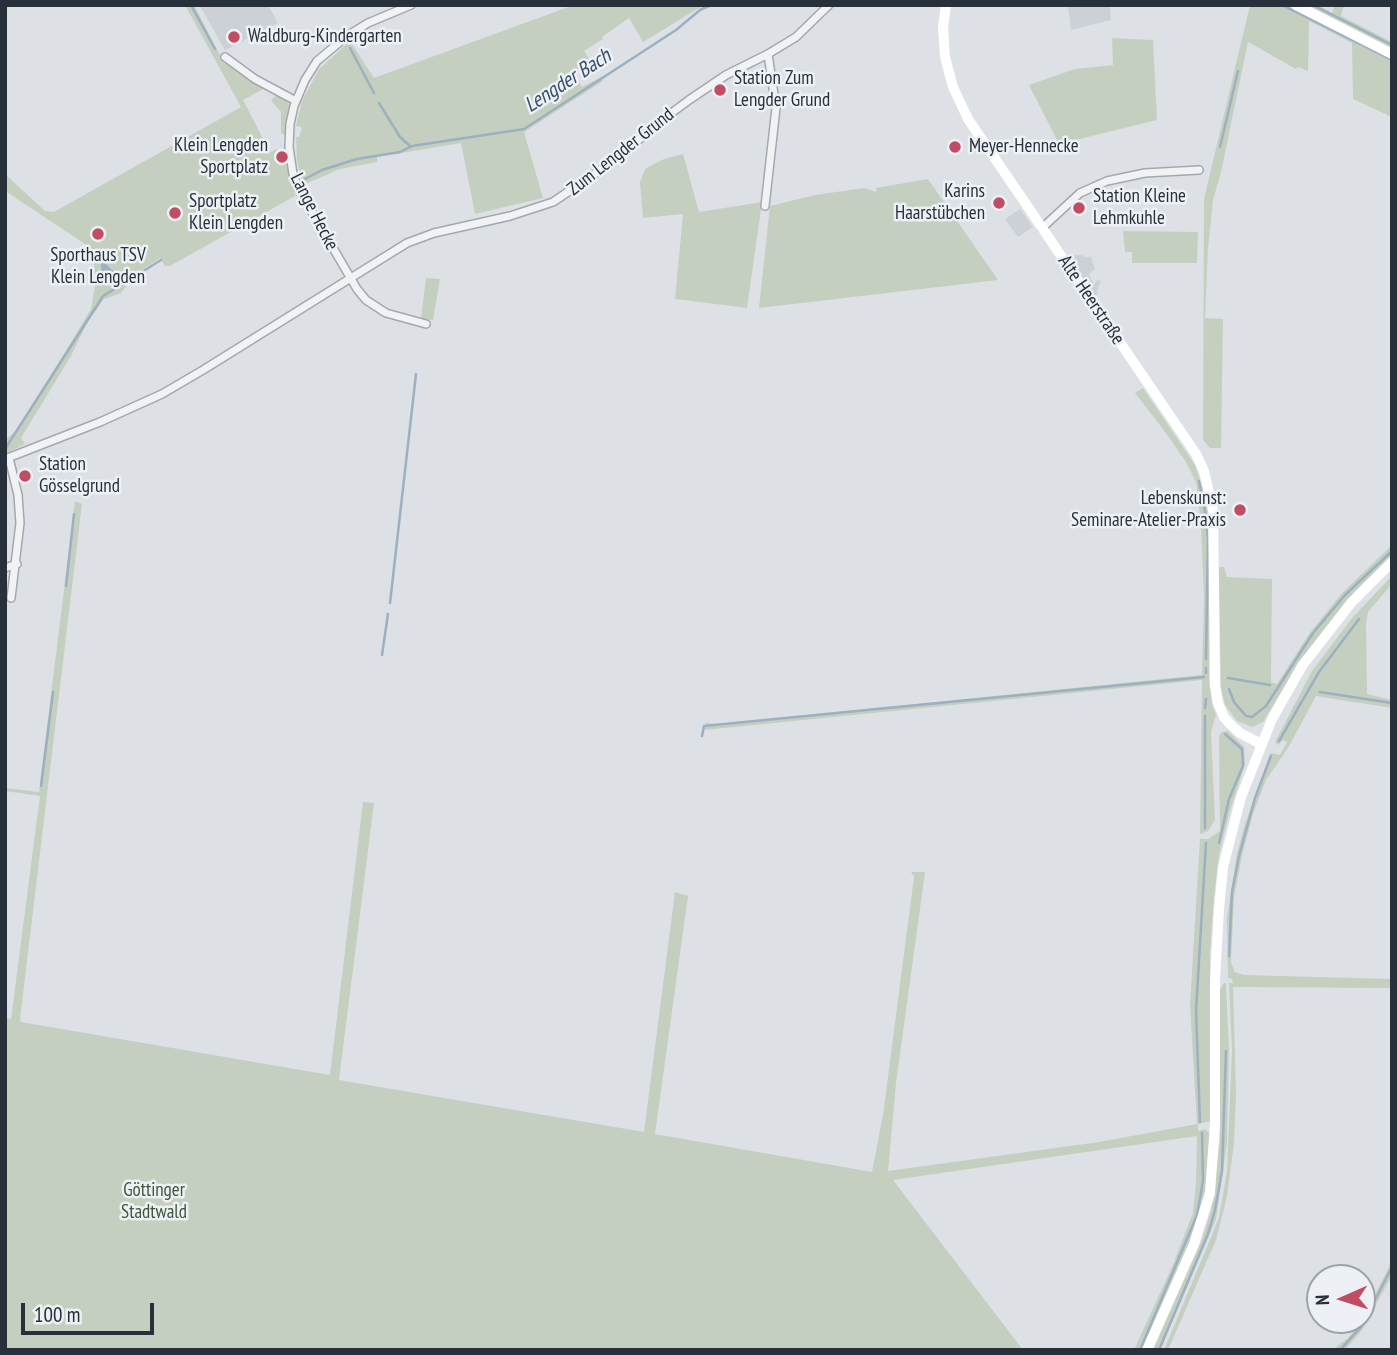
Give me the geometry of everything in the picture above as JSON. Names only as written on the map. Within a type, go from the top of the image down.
[{"type":"main road","name":"Alte Heerstraße","points":[[946,5],[943,28],[946,57],[959,101],[978,134],[1196,454],[1208,482],[1213,510],[1217,703],[1230,724],[1240,733],[1261,744]]},
{"type":"main road","points":[[1296,5],[1392,54]]},
{"type":"main road","points":[[1147,1350],[1195,1244],[1210,1193],[1215,1124],[1215,980],[1223,867],[1241,797],[1272,719],[1302,666],[1336,621],[1392,562]]},
{"type":"street","name":"Lange Hecke","points":[[349,278],[294,179],[289,131],[296,101],[310,71],[336,43],[368,23],[411,5]]},
{"type":"street","name":"Zum Lengder Grund","points":[[7,458],[100,422],[162,394],[390,252],[434,233],[510,216],[553,202],[614,161],[671,111],[726,75],[796,37],[829,5]]},
{"type":"street","points":[[765,206],[776,107],[768,54]]},
{"type":"street","points":[[225,57],[255,79],[296,101]]},
{"type":"street","points":[[1042,228],[1080,193],[1107,181],[1145,173],[1199,170]]},
{"type":"street","points":[[349,278],[366,300],[377,308],[396,317],[425,324]]},
{"type":"street","points":[[7,458],[15,477],[20,509],[17,564],[11,597]]},
{"type":"street","points":[[5,568],[17,564]]},
{"type":"shaded area","name":"Waldburg-Kindergarten","points":[[268,5],[278,23],[225,50],[200,6]]},
{"type":"shaded area","points":[[1068,5],[1110,5],[1111,20],[1071,30]]},
{"type":"shaded area","points":[[1020,209],[1033,227],[1018,237],[1005,219]]},
{"type":"shaded area","points":[[1067,256],[1091,257],[1095,269],[1089,274],[1094,285],[1097,280],[1101,281],[1095,296]]},
{"type":"green space","name":"Sportplatz Klein Lengden","points":[[185,5],[194,5],[224,63],[265,88],[243,100],[270,152],[277,149],[279,160],[283,158],[287,163],[295,196],[170,266],[165,266],[160,258],[129,278],[121,293],[104,299],[87,323],[71,356],[21,438],[25,444],[5,454],[5,440],[24,420],[91,309],[95,286],[94,250],[5,191],[5,174],[45,211],[54,212],[241,107]]},
{"type":"green space","points":[[574,5],[704,5],[643,42],[629,18],[584,51],[590,61],[574,72],[582,87],[601,77],[603,81],[524,132],[543,198],[475,214],[461,143],[377,157],[377,162],[340,169],[303,185],[297,161],[296,137],[299,137],[302,127],[296,126],[302,101],[319,69],[350,41],[374,78]]},
{"type":"green space","points":[[1250,5],[1286,5],[1392,58],[1392,117],[1353,99],[1352,43],[1309,21],[1308,71],[1298,67],[1296,69],[1248,42],[1213,200],[1208,248],[1205,318],[1223,319],[1221,448],[1210,448],[1203,440],[1204,199]]},
{"type":"green space","points":[[1305,5],[1317,5],[1332,13],[1335,5],[1344,5],[1341,16],[1392,42],[1392,49]]},
{"type":"green space","points":[[1112,38],[1153,40],[1157,120],[1059,144],[1029,85],[1075,69],[1113,65]]},
{"type":"green space","points":[[277,95],[290,106],[285,135],[281,133],[281,112],[271,100]]},
{"type":"green space","points":[[683,154],[699,212],[762,202],[747,308],[675,299],[683,214],[643,218],[640,182],[645,169],[664,159]]},
{"type":"green space","points":[[928,179],[998,280],[759,308],[770,206],[815,195],[864,188],[876,192],[876,188]]},
{"type":"green space","points":[[1123,231],[1198,232],[1197,263],[1132,263],[1132,252],[1125,252]]},
{"type":"green space","points":[[426,278],[440,279],[433,320],[421,319]]},
{"type":"green space","points":[[1143,388],[1195,465],[1207,503],[1211,567],[1209,680],[1216,715],[1211,732],[1215,820],[1208,831],[1200,834],[1202,680],[704,730],[706,723],[1202,675],[1204,599],[1196,482],[1186,462],[1135,393]]},
{"type":"green space","name":"Göttinger Stadtwald","points":[[75,501],[82,504],[21,1022],[330,1075],[363,802],[374,803],[339,1080],[644,1132],[675,892],[688,896],[655,1134],[872,1172],[883,1115],[914,877],[911,872],[925,872],[896,1083],[888,1171],[1099,1142],[1197,1124],[1190,1005],[1200,839],[1208,839],[1220,831],[1219,736],[1228,731],[1244,747],[1245,764],[1219,855],[1214,897],[1210,951],[1211,1121],[1198,1124],[1198,1131],[1205,1129],[1210,1134],[1205,1191],[1190,1241],[1143,1350],[1134,1350],[1193,1213],[1197,1136],[893,1180],[1023,1350],[5,1350],[5,1018],[11,1019],[40,796],[5,791],[5,788],[39,792]]},
{"type":"green space","points":[[1392,545],[1392,555],[1357,589],[1298,664],[1263,722],[1252,727],[1237,721],[1225,705],[1221,688],[1219,567],[1224,567],[1227,577],[1272,579],[1271,682],[1277,684],[1309,634],[1342,593]]},
{"type":"green space","points":[[1392,576],[1392,584],[1368,612],[1366,624],[1367,694],[1392,700],[1392,708],[1316,696],[1288,748],[1266,780],[1253,814],[1234,897],[1231,963],[1235,972],[1244,975],[1392,979],[1392,988],[1233,987],[1236,1094],[1234,1143],[1227,1196],[1216,1240],[1168,1350],[1164,1350],[1219,1218],[1227,1171],[1232,1050],[1229,983],[1233,983],[1232,979],[1228,978],[1227,918],[1244,827],[1270,753],[1280,755],[1287,742],[1283,740],[1278,745],[1275,742],[1312,671],[1352,618]]},
{"type":"green space","points":[[1226,983],[1229,1050],[1227,1143],[1216,1219],[1160,1350],[1153,1350],[1201,1242],[1211,1211],[1220,1140],[1220,990]]},
{"type":"green space","points":[[1392,1261],[1392,1275],[1376,1305],[1376,1292]]},
{"type":"green space","points":[[1351,1334],[1359,1334],[1345,1350],[1332,1350]]},
{"type":"water","points":[[100,258],[118,276],[115,283],[110,285],[103,282]]},
{"type":"waterway","points":[[191,5],[215,49]]},
{"type":"waterway","name":"Lengder Bach","points":[[305,179],[322,170],[357,159],[400,152],[412,146],[524,129],[711,5]]},
{"type":"waterway","points":[[1282,5],[1392,60]]},
{"type":"waterway","name":"Lengder Bach","points":[[1313,5],[1392,45]]},
{"type":"waterway","points":[[350,48],[374,93]]},
{"type":"waterway","points":[[1220,147],[1238,71]]},
{"type":"waterway","points":[[379,103],[400,137],[411,147]]},
{"type":"waterway","name":"Lengder Bach","points":[[5,449],[103,296],[161,260]]},
{"type":"waterway","points":[[390,603],[416,374]]},
{"type":"waterway","points":[[1199,481],[1208,539],[1206,659]]},
{"type":"waterway","points":[[66,586],[74,514]]},
{"type":"waterway","points":[[1229,689],[1234,702],[1246,716],[1252,717],[1266,706],[1313,633],[1345,595],[1392,551]]},
{"type":"waterway","points":[[382,655],[388,614]]},
{"type":"waterway","points":[[1279,741],[1319,672],[1359,619]]},
{"type":"waterway","points":[[1206,668],[1206,673]]},
{"type":"waterway","points":[[702,736],[704,726],[1204,677]]},
{"type":"waterway","points":[[1228,678],[1270,685]]},
{"type":"waterway","points":[[41,786],[53,692]]},
{"type":"waterway","points":[[1320,692],[1392,703]]},
{"type":"waterway","points":[[1205,708],[1206,699]]},
{"type":"waterway","points":[[1205,716],[1205,828]]},
{"type":"waterway","points":[[1219,843],[1229,799],[1243,766],[1242,749],[1225,734]]},
{"type":"waterway","points":[[1229,956],[1232,892],[1239,856],[1255,798],[1271,756]]},
{"type":"waterway","points":[[1200,1122],[1196,1011],[1206,843]]},
{"type":"waterway","points":[[1159,1350],[1208,1234],[1215,1210],[1222,1171],[1226,1051]]},
{"type":"waterway","points":[[1140,1350],[1197,1215],[1203,1181],[1202,1133]]},
{"type":"waterway","points":[[1340,1350],[1361,1327],[1392,1267]]},
{"type":"place","name":"Waldburg-Kindergarten","points":[[234,37]]},
{"type":"place","name":"Station Zum Lengder Grund","points":[[720,90]]},
{"type":"place","name":"Meyer-Hennecke","points":[[955,147]]},
{"type":"place","name":"Klein Lengden Sportplatz","points":[[282,157]]},
{"type":"place","name":"Karins Haarstübchen","points":[[999,203]]},
{"type":"place","name":"Station Kleine Lehmkuhle","points":[[1079,208]]},
{"type":"place","name":"Sportplatz Klein Lengden","points":[[175,213]]},
{"type":"place","name":"Sporthaus TSV Klein Lengden","points":[[98,234]]},
{"type":"place","name":"Station Gösselgrund","points":[[25,476]]},
{"type":"place","name":"Lebenskunst: Seminare-Atelier-Praxis","points":[[1240,510]]}]
